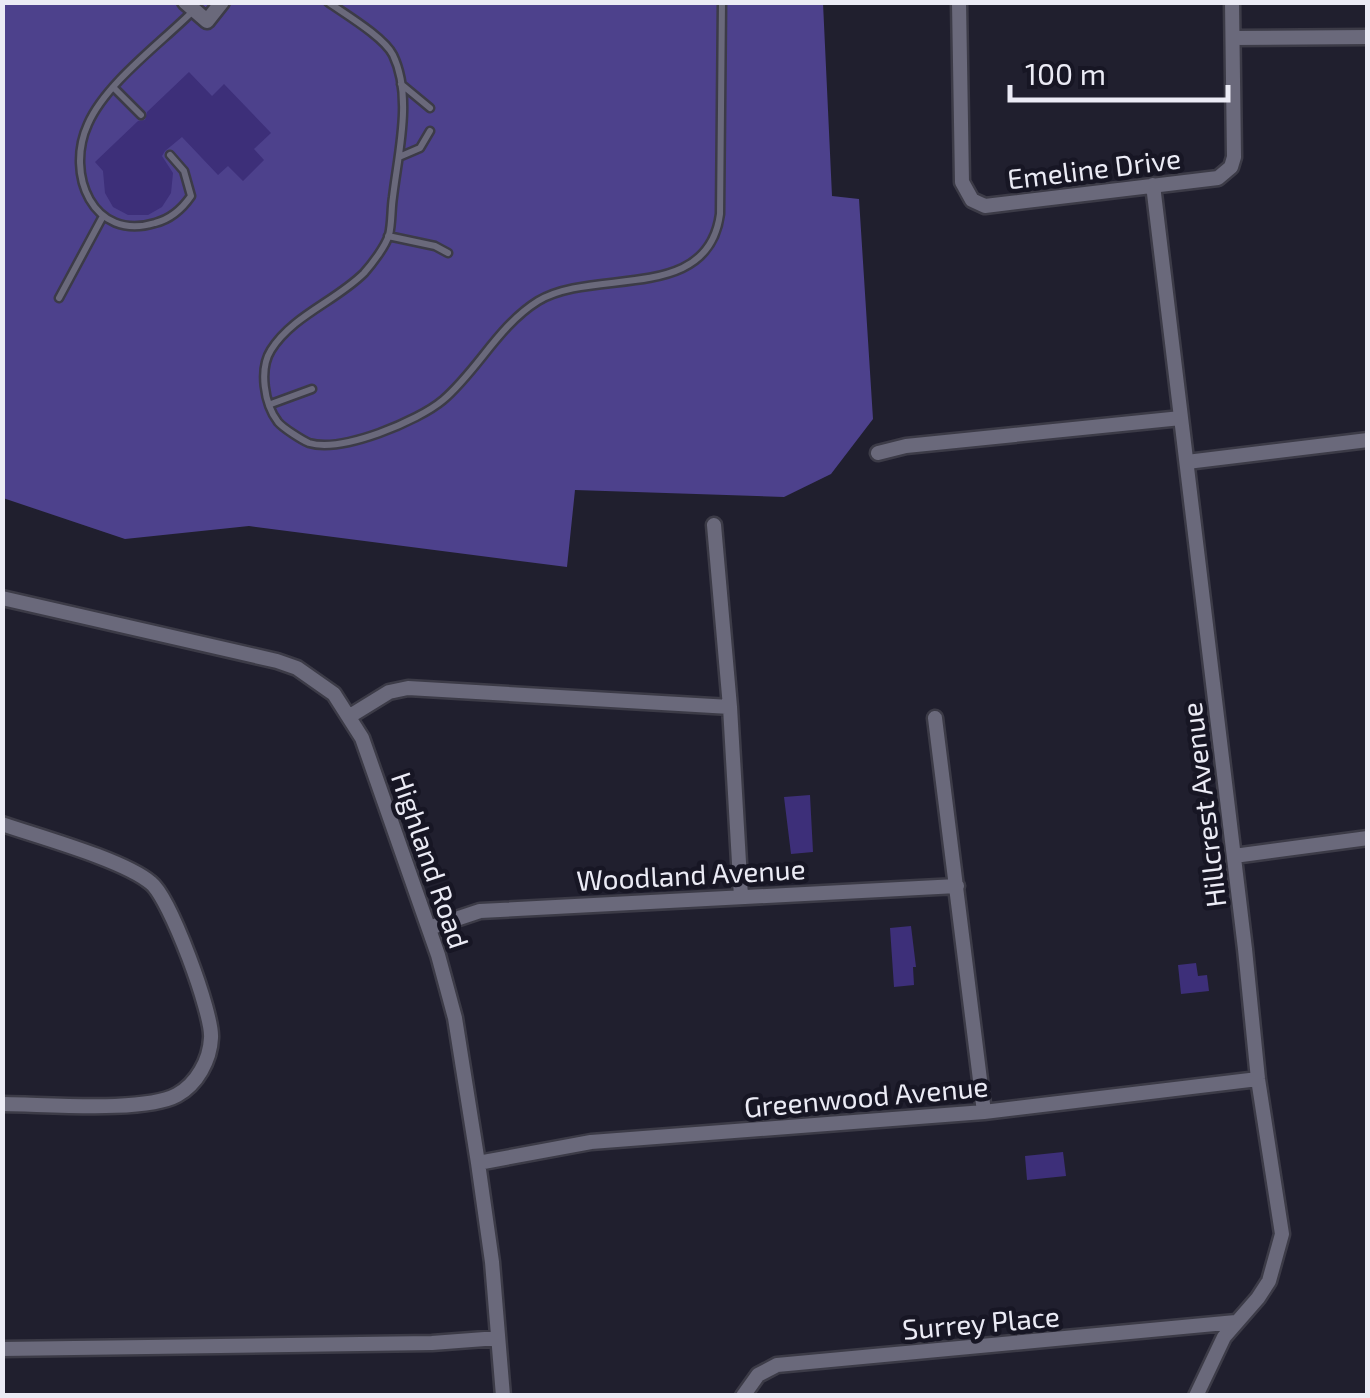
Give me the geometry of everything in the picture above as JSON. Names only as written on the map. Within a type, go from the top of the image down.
[{"type":"street","points":[[190,6],[207,20],[222,2]]},
{"type":"street","name":"Emeline Drive","points":[[959,2],[962,182],[972,200],[990,206],[1218,178],[1234,157],[1232,2]]},
{"type":"street","points":[[1233,38],[1368,37]]},
{"type":"street","name":"Hillcrest Avenue","points":[[1154,186],[1258,1079],[1282,1234],[1269,1281],[1215,1352],[1196,1396]]},
{"type":"street","points":[[878,453],[906,446],[1182,418]]},
{"type":"street","points":[[1186,462],[1368,440]]},
{"type":"street","points":[[714,525],[741,897]]},
{"type":"street","name":"Highland Road","points":[[2,598],[277,661],[316,680],[334,694],[350,716],[362,738],[429,928],[455,1018],[492,1262],[503,1396]]},
{"type":"street","points":[[350,716],[389,692],[408,688],[730,707]]},
{"type":"street","points":[[936,718],[984,1112]]},
{"type":"street","points":[[2,824],[137,873],[158,888],[171,910],[212,1035],[206,1061],[190,1086],[169,1098],[141,1103],[2,1104]]},
{"type":"street","points":[[1234,856],[1368,838]]},
{"type":"street","name":"Woodland Avenue","points":[[429,928],[480,912],[957,886]]},
{"type":"street","name":"Greenwood Avenue","points":[[478,1163],[591,1142],[984,1112],[1258,1079]]},
{"type":"street","name":"Surrey Place","points":[[743,1396],[758,1375],[777,1365],[1236,1322]]},
{"type":"street","points":[[2,1349],[432,1343],[498,1338]]},
{"type":"lane","points":[[328,2],[392,52],[402,84],[388,236],[366,270],[297,322],[270,351],[263,384],[278,422],[309,443],[345,444],[418,416],[444,399],[504,329],[539,300],[570,290],[687,267],[706,255],[718,233],[720,214],[722,2]]},
{"type":"lane","points":[[170,156],[184,171],[191,196],[184,207],[164,221],[136,229],[118,226],[102,218],[90,202],[81,145],[87,126],[101,101],[190,6]]},
{"type":"lane","points":[[402,84],[430,108]]},
{"type":"lane","points":[[114,88],[141,115]]},
{"type":"lane","points":[[398,158],[420,148],[430,132]]},
{"type":"lane","points":[[59,298],[102,218]]},
{"type":"lane","points":[[388,236],[435,246],[448,253]]},
{"type":"lane","points":[[270,404],[312,390]]},
{"type":"shaded area","points":[[3,3],[823,3],[832,196],[859,199],[873,419],[831,474],[784,497],[575,490],[567,567],[249,526],[125,539],[3,498]]},
{"type":"building","points":[[189,72],[212,96],[224,84],[271,133],[254,149],[264,160],[243,181],[228,166],[218,175],[182,137],[162,156],[173,173],[171,193],[162,207],[148,215],[128,215],[113,207],[105,193],[103,171],[95,162],[138,121],[145,120],[147,112]]},
{"type":"building","points":[[810,795],[813,852],[791,854],[784,797]]},
{"type":"building","points":[[911,926],[914,985],[894,987],[890,928]]},
{"type":"building","points":[[1196,963],[1198,976],[1207,975],[1209,991],[1181,994],[1178,965]]},
{"type":"building","points":[[1063,1152],[1066,1176],[1027,1180],[1025,1156]]}]
